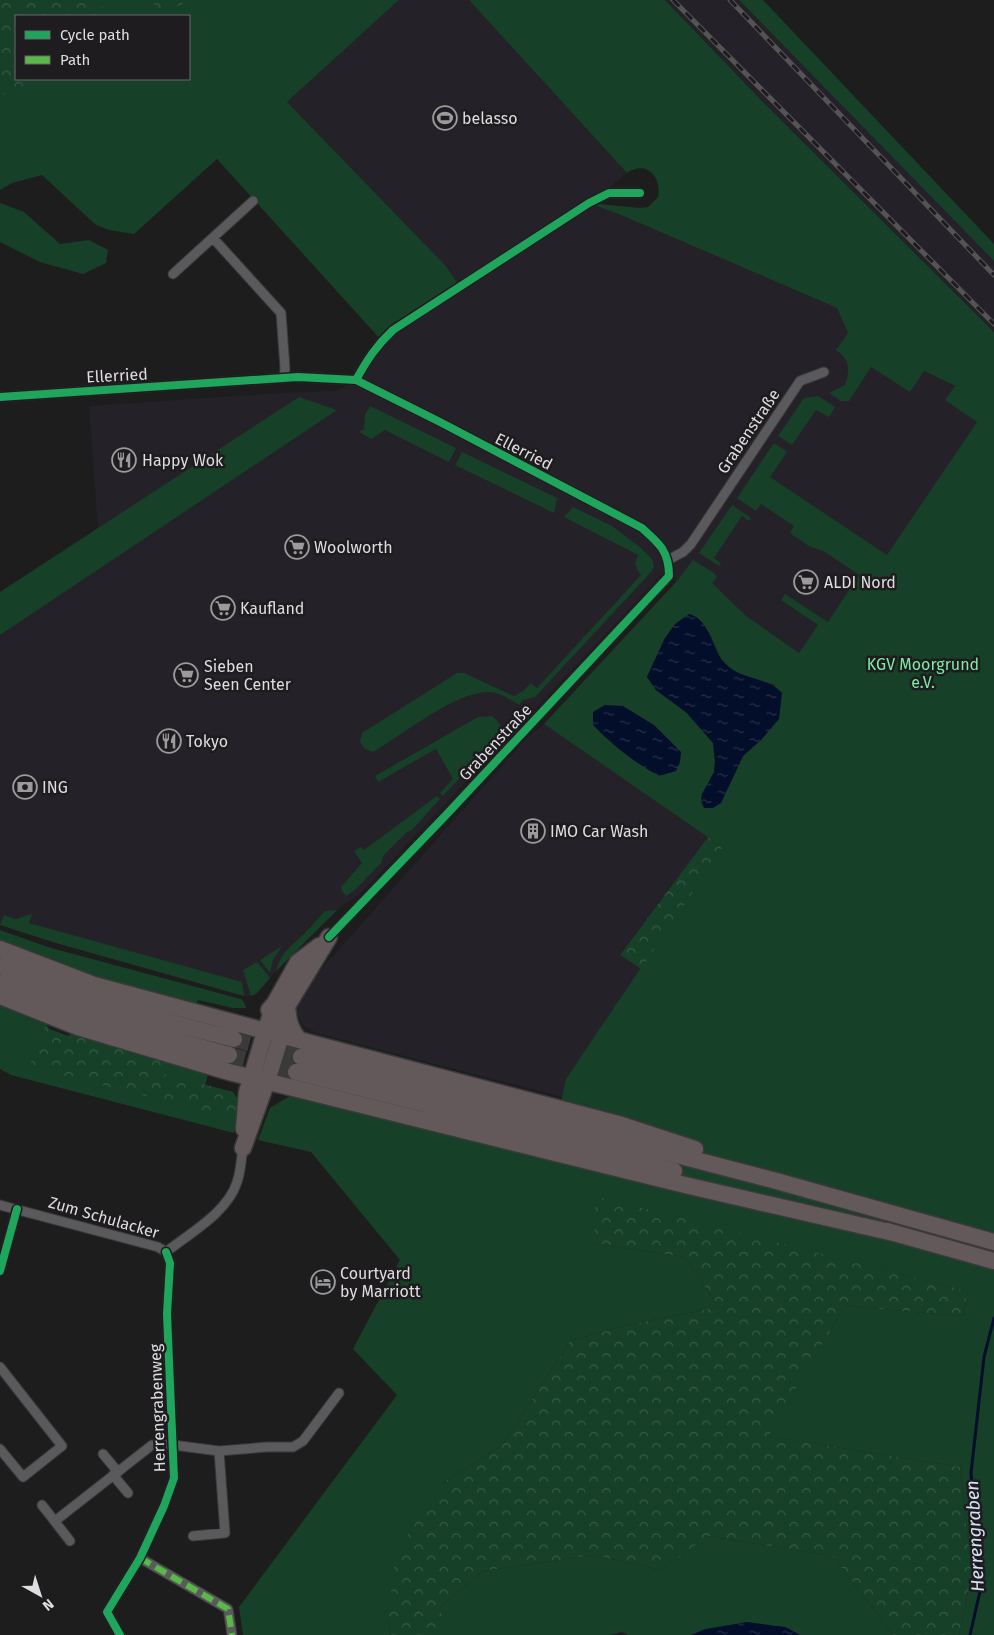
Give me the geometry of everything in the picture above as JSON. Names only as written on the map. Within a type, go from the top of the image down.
[{"type":"highway","points":[[245,1027],[257,1022],[281,1004],[330,938]]},
{"type":"highway","points":[[0,949],[94,985],[245,1027],[299,1056],[469,1115],[756,1193],[993,1261]]},
{"type":"highway","points":[[0,966],[47,985],[145,1016],[231,1047],[136,1029],[43,1000],[0,984]]},
{"type":"highway","points":[[0,996],[78,1027],[233,1073],[257,1076],[268,1090],[285,1085],[695,1187],[898,1234]]},
{"type":"highway","points":[[243,1148],[257,1076],[274,1043],[281,1004]]},
{"type":"highway","points":[[281,1004],[299,1056]]},
{"type":"highway","points":[[257,1076],[274,1043]]},
{"type":"highway","points":[[299,1056],[622,1125],[848,1193],[906,1217],[994,1242]]},
{"type":"street","points":[[356,380],[371,354],[393,330],[589,203],[609,193],[640,193]]},
{"type":"street","points":[[173,274],[253,201]]},
{"type":"street","points":[[213,238],[281,313],[284,378]]},
{"type":"street","name":"Grabenstraße","points":[[330,938],[669,576],[668,560],[683,552],[691,544],[800,381],[824,372]]},
{"type":"street","name":"Ellerried","points":[[0,397],[298,377],[356,380],[642,528],[660,544],[668,560]]},
{"type":"street","name":"Zum Schulacker","points":[[0,1204],[158,1247],[166,1252],[219,1211],[230,1198],[238,1181],[243,1148]]},
{"type":"street","points":[[0,1271],[17,1209]]},
{"type":"street","name":"Herrengrabenweg","points":[[120,1635],[107,1612],[140,1558],[164,1506],[174,1478],[168,1314],[170,1263],[166,1252]]},
{"type":"street","points":[[0,1367],[62,1446],[23,1477],[0,1449]]},
{"type":"street","name":"Herrengrabenweg","points":[[55,1521],[152,1445],[219,1451],[293,1447],[303,1441],[339,1393]]},
{"type":"street","points":[[193,1536],[225,1533],[219,1451]]},
{"type":"street","points":[[103,1454],[128,1493]]},
{"type":"street","points":[[42,1504],[70,1540]]},
{"type":"street","points":[[140,1558],[228,1609],[232,1635]]},
{"type":"shaded area","points":[[399,0],[469,0],[627,173],[590,203],[837,308],[848,333],[994,406],[994,451],[897,574],[825,694],[663,573],[360,894],[340,907],[276,971],[257,993],[251,996],[244,996],[56,943],[0,925],[0,635],[101,567],[89,406],[336,391],[356,380],[382,341],[460,287],[446,266],[287,102]]},
{"type":"shaded area","points":[[665,0],[739,0],[994,261],[994,332],[762,101]]},
{"type":"shaded area","points":[[544,724],[708,837],[620,954],[641,969],[566,1079],[562,1097],[316,1033],[303,1025],[297,1009],[299,997],[309,983],[526,739]]},
{"type":"green space","points":[[0,0],[399,0],[287,102],[446,266],[460,287],[382,341],[217,159],[134,234],[109,230],[96,225],[42,175],[12,183],[0,190]]},
{"type":"green space","points":[[0,0],[89,0],[116,15],[15,15],[15,80],[38,80],[0,96]]},
{"type":"green space","points":[[152,0],[192,0],[160,14]]},
{"type":"green space","name":"KGV Moorgrund e.V.","points":[[469,0],[665,0],[762,101],[994,332],[994,1635],[959,1635],[972,1574],[960,1467],[767,1436],[845,1306],[963,1316],[968,1291],[745,1235],[594,1243],[684,1257],[719,1307],[627,1325],[570,1341],[503,1445],[444,1482],[388,1618],[391,1635],[243,1635],[239,1607],[397,1395],[353,1349],[400,1260],[311,1152],[258,1140],[270,1108],[290,1096],[542,1158],[566,1079],[722,847],[544,724],[676,582],[693,560],[714,573],[717,577],[712,583],[746,616],[799,653],[818,625],[781,600],[785,594],[828,622],[859,575],[825,552],[809,546],[790,533],[794,526],[761,504],[756,511],[737,498],[774,443],[787,452],[770,477],[887,555],[977,422],[945,400],[955,386],[924,371],[910,392],[871,367],[849,401],[841,401],[829,393],[845,385],[848,374],[848,365],[844,357],[836,350],[848,333],[837,308],[594,205],[648,207],[658,197],[658,183],[651,172],[640,168],[627,173]],"holes":[[[709,632],[721,659],[734,672],[775,685],[762,739],[743,756],[721,803],[709,783],[714,772],[713,743],[687,713],[656,690],[647,677],[665,638]]]},
{"type":"green space","points":[[739,0],[763,0],[994,244],[994,261]]},
{"type":"green space","points":[[0,203],[24,212],[60,244],[89,240],[108,250],[106,263],[83,274],[40,262],[0,242]]},
{"type":"green space","points":[[818,396],[835,407],[829,417],[816,410],[792,445],[778,436],[804,398]]},
{"type":"green space","points":[[299,397],[337,410],[0,635],[0,592]]},
{"type":"green space","points":[[370,406],[456,448],[449,462],[385,430],[371,439],[359,432],[364,429],[365,414]]},
{"type":"green space","points":[[462,452],[557,498],[554,513],[455,465]]},
{"type":"green space","points":[[732,505],[751,518],[749,521],[742,516],[714,558],[721,563],[719,566],[699,553]]},
{"type":"green space","points":[[573,507],[612,526],[641,548],[652,559],[654,566],[652,571],[535,697],[523,700],[519,705],[490,692],[477,693],[462,698],[430,715],[373,752],[365,749],[360,742],[362,733],[457,673],[464,673],[514,696],[531,683],[537,688],[641,575],[636,565],[638,555],[564,517]]},
{"type":"green space","points":[[492,716],[500,724],[501,734],[443,796],[440,793],[453,779],[436,749],[378,782],[375,776],[478,717]]},
{"type":"green space","points":[[437,796],[440,799],[412,830],[406,833],[384,855],[381,863],[356,889],[346,896],[341,887],[362,863],[354,851],[361,847],[364,850]]},
{"type":"green space","points":[[708,837],[723,847],[641,969],[620,955]]},
{"type":"green space","points":[[337,910],[276,971],[281,958],[291,945],[325,911]]},
{"type":"green space","points":[[32,914],[29,923],[242,982],[244,996],[56,943],[0,925],[4,915],[15,919]]},
{"type":"green space","points":[[0,930],[51,948],[241,999],[246,1008],[233,1008],[198,1000],[196,1004],[167,1002],[0,944]]},
{"type":"green space","points":[[282,946],[273,960],[270,973],[260,960]]},
{"type":"green space","points":[[257,962],[270,978],[257,993],[251,996],[243,970]]},
{"type":"green space","points":[[0,1006],[46,1024],[49,1029],[68,1036],[73,1033],[208,1075],[205,1085],[233,1092],[238,1119],[234,1133],[11,1075],[0,1069]]},
{"type":"green space","points":[[46,1024],[49,1029],[68,1036],[73,1033],[165,1061],[164,1074],[233,1092],[240,1102],[238,1119],[29,1067]]},
{"type":"green space","points":[[595,1196],[968,1291],[963,1316],[845,1306],[768,1436],[960,1467],[972,1574],[959,1635],[893,1635],[833,1556],[708,1536],[661,1570],[594,1555],[483,1571],[441,1606],[441,1635],[391,1635],[388,1618],[396,1551],[444,1482],[503,1445],[570,1341],[627,1325],[719,1307],[684,1257],[594,1243]]},
{"type":"green space","points":[[707,1536],[833,1556],[893,1635],[800,1635],[785,1627],[706,1629],[691,1635],[628,1635],[622,1632],[610,1635],[441,1635],[441,1606],[483,1571],[594,1555],[661,1570]]},
{"type":"water","points":[[689,614],[701,621],[709,633],[718,654],[729,667],[744,675],[768,683],[782,693],[779,719],[762,739],[743,756],[721,803],[713,808],[704,808],[701,801],[702,794],[714,772],[713,743],[687,713],[656,690],[647,677],[665,638],[675,624]]},
{"type":"water","points":[[605,705],[623,706],[654,725],[681,752],[680,762],[676,771],[659,776],[632,759],[608,740],[593,725],[593,712]]},
{"type":"water","points":[[747,1622],[785,1627],[800,1635],[691,1635],[706,1629]]},
{"type":"waterway","name":"Herrengraben","points":[[970,1635],[981,1587],[971,1473],[984,1357],[994,1318]]},
{"type":"tunnel","points":[[234,1039],[301,1057]]},
{"type":"tunnel","points":[[229,1055],[296,1072]]},
{"type":"railway","points":[[673,0],[994,324]]},
{"type":"railway","points":[[730,0],[994,275]]},
{"type":"marked path","points":[[140,1558],[228,1609],[232,1635]]},
{"type":"cycle path","points":[[356,380],[372,354],[393,330],[589,203],[609,193],[640,193]]},
{"type":"cycle path","points":[[0,397],[298,377],[356,380],[642,528],[662,548],[669,567],[669,576],[447,814],[329,937]]},
{"type":"cycle path","points":[[0,1271],[17,1209]]},
{"type":"cycle path","points":[[120,1635],[107,1612],[140,1558],[164,1506],[174,1478],[167,1314],[170,1263],[166,1252]]},
{"type":"place","name":"belasso","points":[[445,118]]},
{"type":"place","name":"Happy Wok","points":[[124,460]]},
{"type":"place","name":"Woolworth","points":[[297,547]]},
{"type":"place","name":"ALDI Nord","points":[[806,582]]},
{"type":"place","name":"Kaufland","points":[[223,608]]},
{"type":"place","name":"Sieben Seen Center","points":[[186,675]]},
{"type":"place","name":"Tokyo","points":[[169,741]]},
{"type":"place","name":"ING","points":[[25,787]]},
{"type":"place","name":"IMO Car Wash","points":[[533,831]]},
{"type":"place","name":"Courtyard by Marriott","points":[[323,1282]]}]
